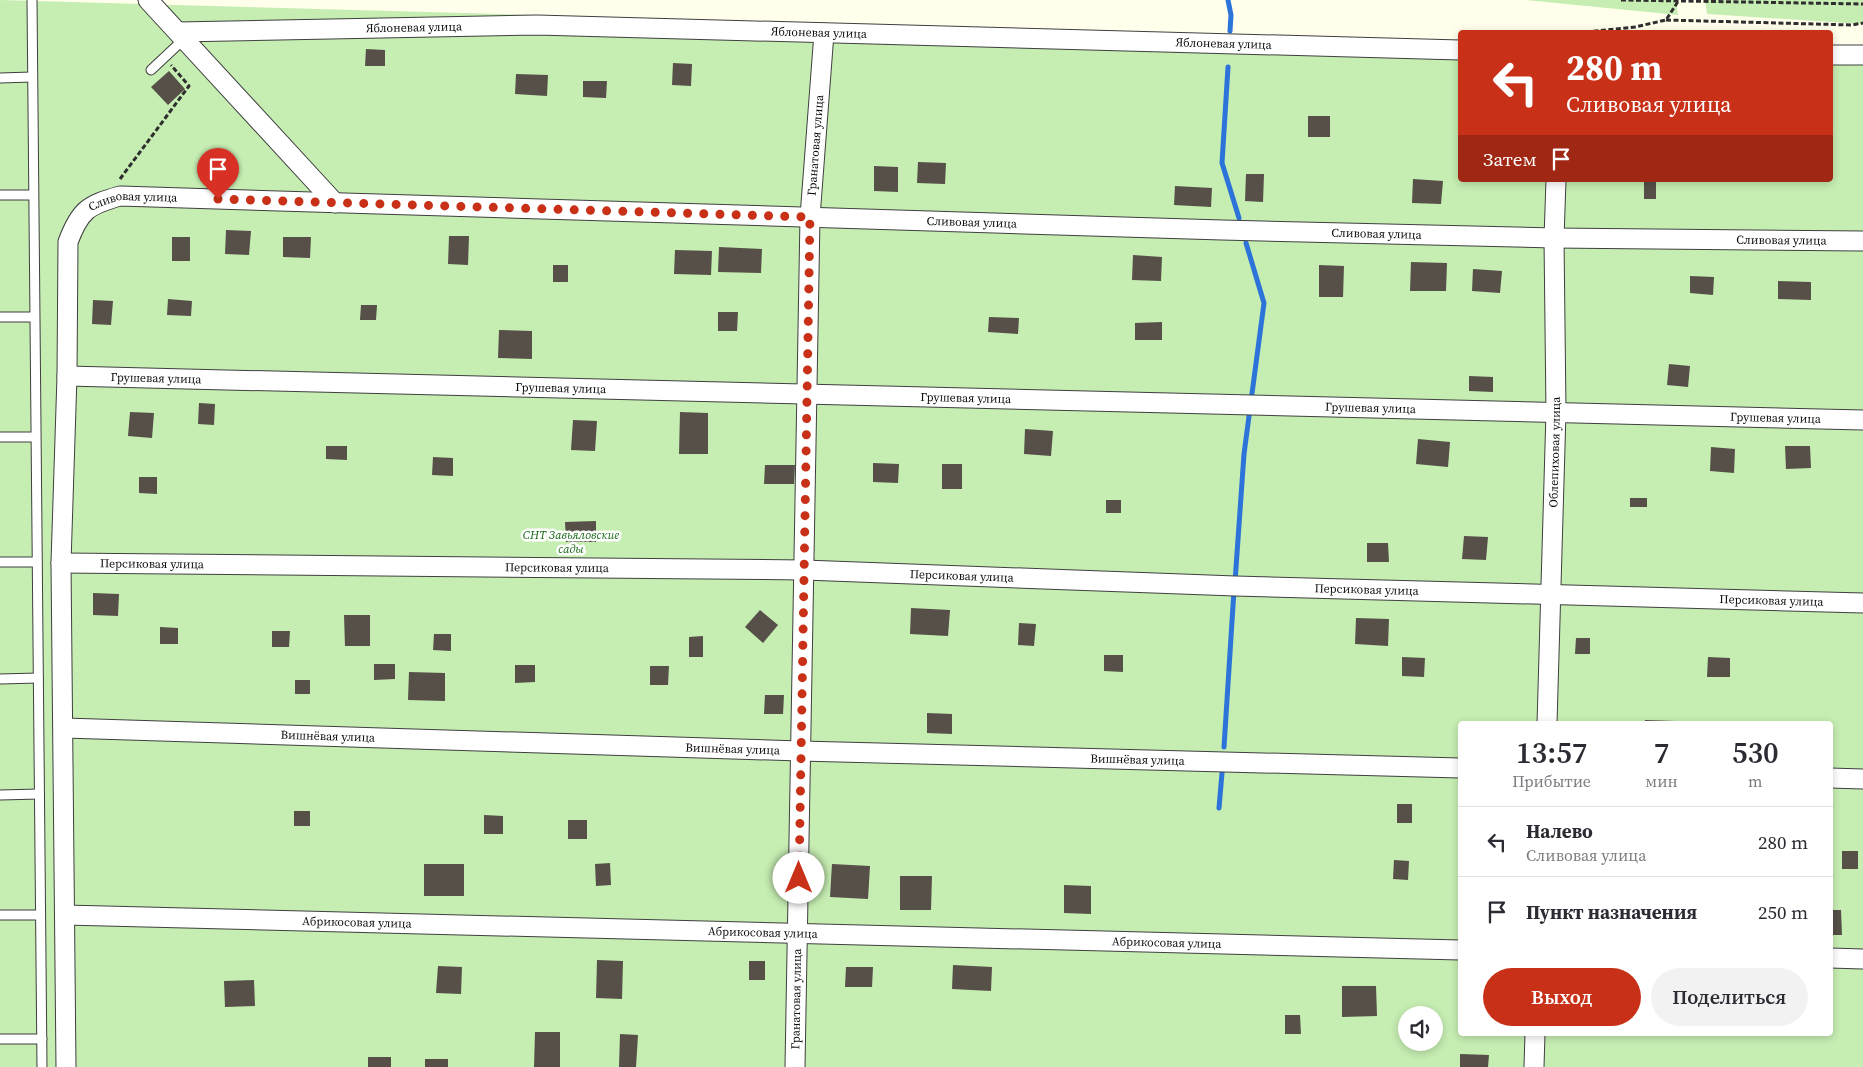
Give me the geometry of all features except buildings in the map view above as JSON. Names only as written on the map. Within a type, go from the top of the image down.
[{"type":"street","points":[[148,0],[335,203]]},
{"type":"street","name":"Яблоневая улица","points":[[181,36],[537,25],[1458,50]]},
{"type":"street","name":"Гранатовая улица","points":[[795,1067],[799,932],[800,751],[810,217],[824,33]]},
{"type":"street","points":[[1833,55],[1863,55]]},
{"type":"street","name":"Облепиховая улица","points":[[1547,721],[1556,412],[1554,238],[1556,182]]},
{"type":"street","name":"Сливовая улица","points":[[67,376],[68,242],[74,226],[85,211],[98,201],[120,196],[1222,230],[1554,238],[1863,241]]},
{"type":"street","points":[[66,1067],[61,563],[67,376]]},
{"type":"street","name":"Грушевая улица","points":[[67,376],[1863,420]]},
{"type":"street","name":"Персиковая улица","points":[[61,563],[804,570],[1235,586],[1863,603]]},
{"type":"street","name":"Вишнёвая улица","points":[[64,728],[800,751],[1458,768]]},
{"type":"street","points":[[1833,778],[1863,779]]},
{"type":"street","name":"Абрикосовая улица","points":[[65,915],[1458,950]]},
{"type":"street","points":[[1833,958],[1863,959]]},
{"type":"street","points":[[1534,1067],[1535,1036]]},
{"type":"lane","points":[[32,0],[42,1067]]},
{"type":"lane","points":[[152,70],[181,36]]},
{"type":"lane","points":[[0,78],[32,77]]},
{"type":"lane","points":[[0,195],[33,195]]},
{"type":"lane","points":[[0,318],[34,317]]},
{"type":"lane","points":[[0,437],[35,437]]},
{"type":"lane","points":[[0,562],[36,562]]},
{"type":"lane","points":[[0,679],[38,678]]},
{"type":"lane","points":[[0,795],[39,794]]},
{"type":"lane","points":[[0,915],[40,915]]},
{"type":"lane","points":[[0,1039],[42,1038]]},
{"type":"path","points":[[1621,0],[1863,4]]},
{"type":"path","points":[[1666,20],[1679,0]]},
{"type":"path","points":[[1602,30],[1666,20],[1852,25],[1863,23]]},
{"type":"path","points":[[116,197],[120,179],[189,86],[164,58]]},
{"type":"green space","name":"СНТ Завьяловские сады","points":[[0,0],[1458,41],[1458,182],[1833,182],[1833,51],[1863,52],[1863,1067],[0,1067]]},
{"type":"green space","points":[[1526,0],[1676,0],[1678,15]]},
{"type":"green space","points":[[1705,0],[1863,0],[1863,24],[1707,14]]},
{"type":"waterway","points":[[1228,0],[1231,15],[1230,31]]},
{"type":"waterway","points":[[1228,67],[1222,163],[1239,218]]},
{"type":"waterway","points":[[1235,582],[1244,454],[1264,303],[1246,243]]},
{"type":"waterway","points":[[1224,747],[1234,590]]},
{"type":"waterway","points":[[1219,808],[1222,773]]},
{"type":"route","points":[[218,199],[810,217],[799,878]]}]
